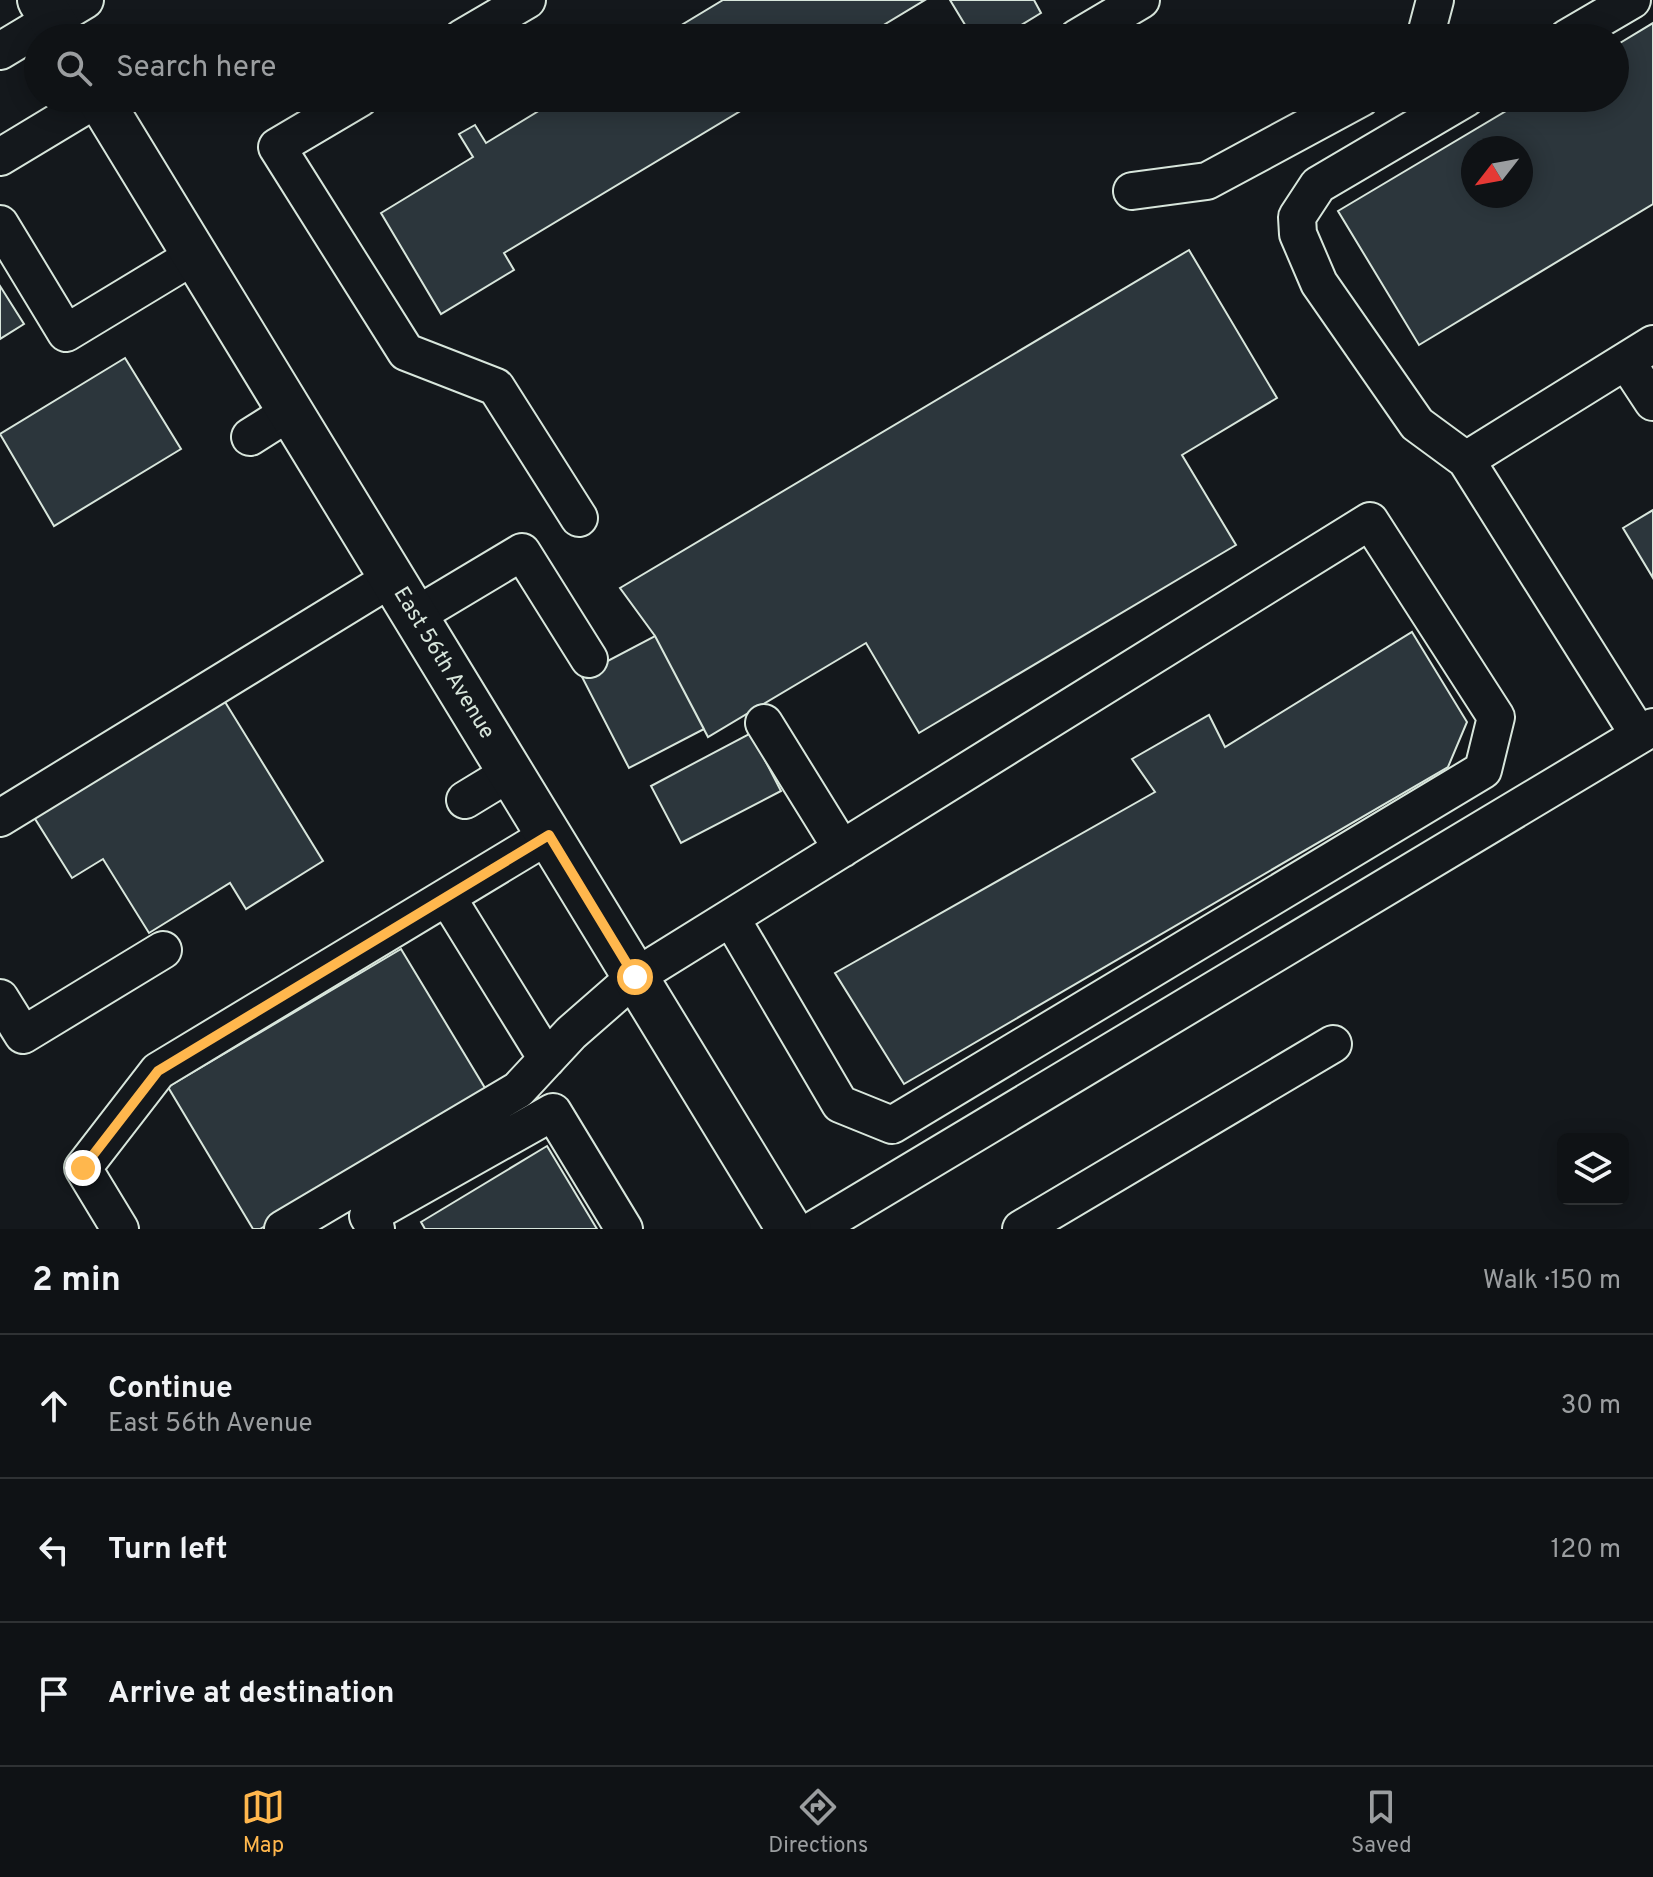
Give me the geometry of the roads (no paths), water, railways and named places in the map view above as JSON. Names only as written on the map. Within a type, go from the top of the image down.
[{"type":"main road","name":"East 56th Avenue","points":[[108,112],[789,1229]]},
{"type":"lane","points":[[486,24],[527,0]]},
{"type":"lane","points":[[1101,24],[1141,0]]},
{"type":"lane","points":[[1429,24],[1435,0]]},
{"type":"lane","points":[[1591,24],[1632,0]]},
{"type":"lane","points":[[0,51],[24,36]]},
{"type":"lane","points":[[0,157],[76,112]]},
{"type":"lane","points":[[336,112],[277,147],[406,352],[496,387],[579,518]]},
{"type":"lane","points":[[1132,191],[1207,181],[1335,112]]},
{"type":"lane","points":[[815,1229],[1646,731],[1466,460],[1417,424],[1381,373],[1319,283],[1298,234],[1297,217],[1318,185],[1442,112]]},
{"type":"lane","points":[[0,224],[66,333],[195,255]]},
{"type":"lane","points":[[1466,460],[1639,352],[1653,402]]},
{"type":"lane","points":[[250,437],[291,411]]},
{"type":"lane","points":[[283,1229],[518,1090],[571,1033],[635,977],[1370,521],[1496,717],[1483,770],[892,1125],[840,1104],[731,918]]},
{"type":"lane","points":[[415,616],[522,552],[589,659]]},
{"type":"lane","points":[[0,818],[392,578]]},
{"type":"lane","points":[[764,723],[842,849]]},
{"type":"lane","points":[[465,800],[511,772]]},
{"type":"lane","points":[[120,1229],[83,1168],[158,1071],[549,835]]},
{"type":"lane","points":[[447,897],[547,1059]]},
{"type":"lane","points":[[0,998],[23,1035],[163,950]]},
{"type":"lane","points":[[1021,1229],[1058,1220],[1333,1044]]},
{"type":"lane","points":[[376,1229],[368,1216],[553,1112],[624,1229]]}]
